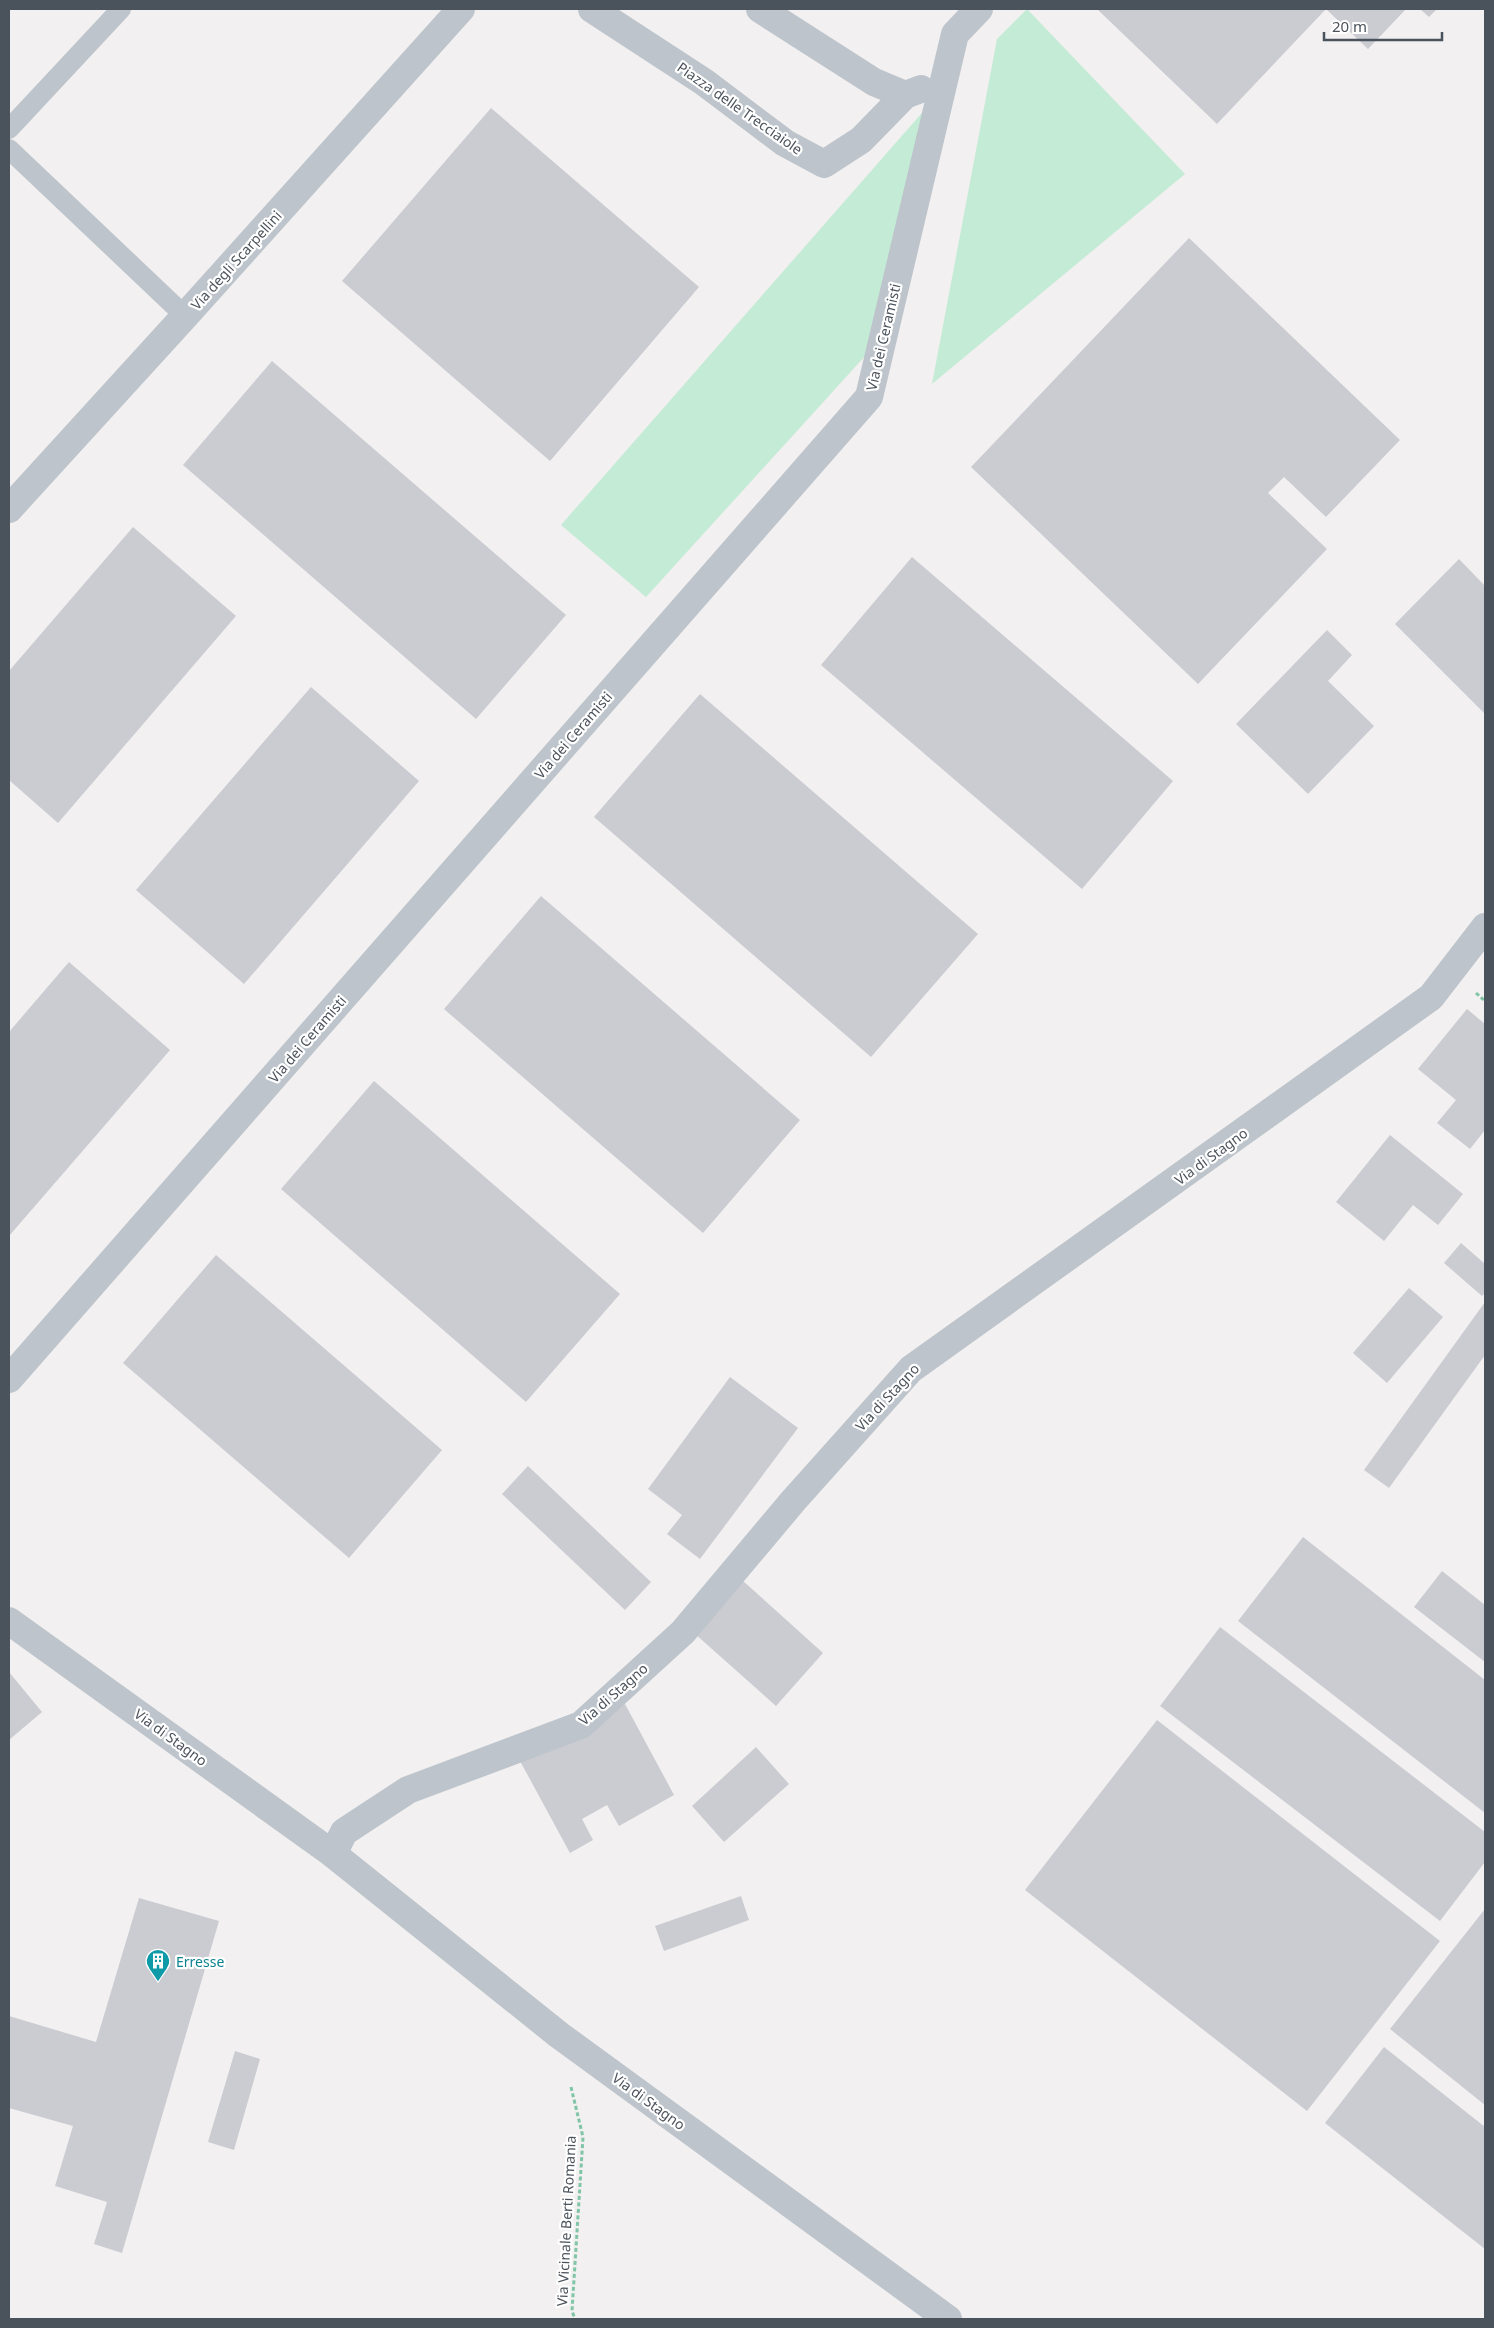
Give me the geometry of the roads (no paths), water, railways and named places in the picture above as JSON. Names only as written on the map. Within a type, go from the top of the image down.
[{"type":"street","name":"Via degli Scarpellini","points":[[9,509],[461,9]]},
{"type":"street","name":"Piazza delle Trecciaiole","points":[[592,9],[704,82],[785,143],[824,164],[861,140],[905,95],[943,82]]},
{"type":"street","points":[[760,9],[874,82],[905,95]]},
{"type":"street","name":"Via dei Ceramisti","points":[[9,1379],[869,397],[955,34],[979,9]]},
{"type":"street","name":"Via di Stagno","points":[[333,1854],[344,1832],[408,1790],[581,1725],[684,1632],[792,1501],[911,1369],[1431,997],[1485,927]]},
{"type":"street","name":"Via di Stagno","points":[[9,1620],[333,1854],[559,2036],[948,2319]]},
{"type":"lane","points":[[9,129],[121,9]]},
{"type":"lane","points":[[9,149],[185,316]]},
{"type":"place","name":"Erresse","points":[[158,1982]]}]
